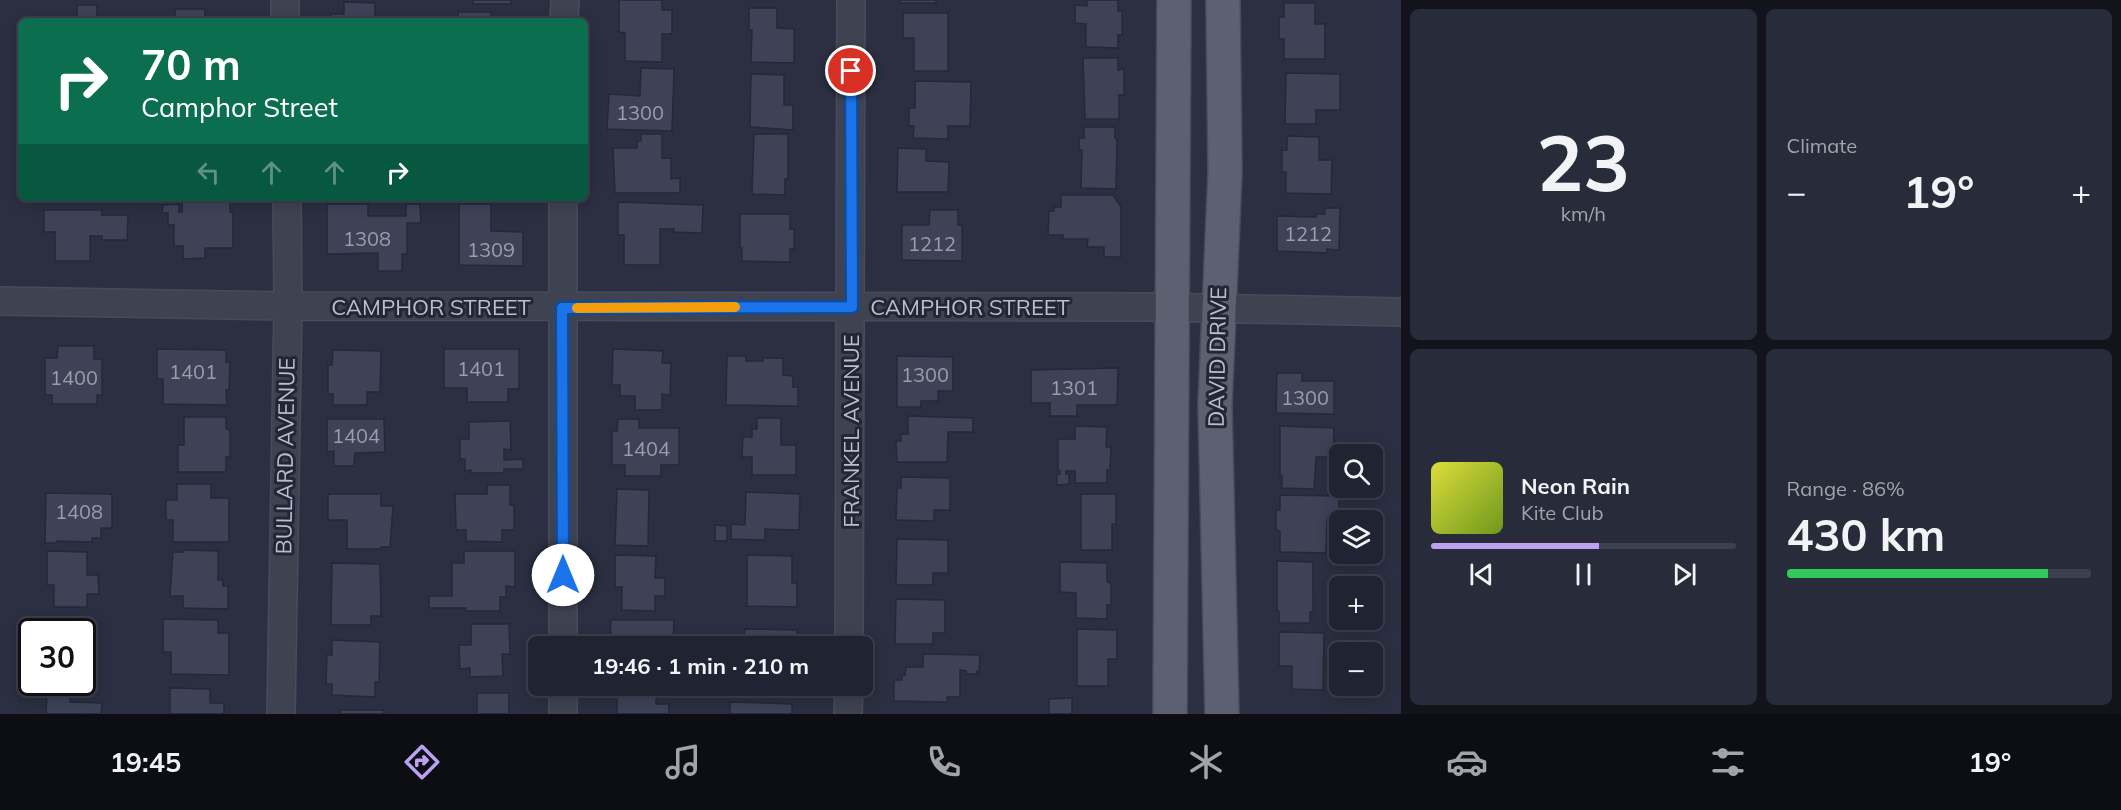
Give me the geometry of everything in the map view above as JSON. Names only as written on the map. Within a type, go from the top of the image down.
[{"type":"main road","name":"DAVID DRIVE","points":[[1170,714],[1174,0]]},
{"type":"main road","name":"DAVID DRIVE","points":[[1222,714],[1215,405],[1225,172],[1223,0]]},
{"type":"street","points":[[285,0],[285,18]]},
{"type":"street","points":[[564,18],[565,0]]},
{"type":"street","name":"FRANKEL AVENUE","points":[[849,636],[852,307],[851,0]]},
{"type":"street","name":"BULLARD AVENUE","points":[[281,714],[288,306],[287,201]]},
{"type":"street","points":[[563,201],[563,636]]},
{"type":"street","name":"CAMPHOR STREET","points":[[0,301],[562,308],[1218,307],[1401,312]]},
{"type":"street","points":[[563,696],[563,714]]},
{"type":"street","points":[[848,714],[849,696]]},
{"type":"building","points":[[473,0],[511,0],[511,4],[473,4]]},
{"type":"building","points":[[619,0],[662,0],[662,10],[672,10],[672,34],[662,34],[662,62],[625,61],[625,33],[619,32]]},
{"type":"building","points":[[900,0],[936,0],[936,3],[900,3]]},
{"type":"building","points":[[1087,0],[1118,0],[1118,11],[1122,11],[1122,35],[1118,35],[1118,48],[1086,47],[1086,24],[1075,23],[1075,5],[1087,6]]},
{"type":"building","points":[[344,2],[375,3],[375,18],[331,18],[331,14],[344,14]]},
{"type":"building","points":[[1284,3],[1315,3],[1315,24],[1325,24],[1325,59],[1284,59],[1284,39],[1279,39],[1279,17],[1284,17]]},
{"type":"building","points":[[77,5],[97,5],[97,18],[77,18]]},
{"type":"building","points":[[749,8],[777,8],[777,28],[794,29],[794,63],[751,62],[752,30],[749,30]]},
{"type":"building","points":[[175,9],[205,9],[205,17],[234,17],[234,18],[175,18]]},
{"type":"building","points":[[458,12],[491,12],[492,18],[458,18]]},
{"type":"building","points":[[903,13],[948,13],[948,71],[914,71],[914,38],[903,38]]},
{"type":"building","points":[[1083,58],[1118,58],[1118,70],[1124,69],[1124,95],[1119,95],[1119,119],[1085,119]]},
{"type":"building","points":[[641,68],[674,69],[672,131],[607,129],[609,94],[640,96]]},
{"type":"building","points":[[1286,73],[1340,74],[1340,110],[1316,110],[1316,124],[1285,124]]},
{"type":"building","points":[[751,74],[784,75],[784,105],[793,105],[793,130],[750,127]]},
{"type":"building","points":[[915,81],[971,82],[970,126],[948,126],[948,139],[913,138],[914,126],[909,126],[909,108],[915,108]]},
{"type":"building","points":[[1084,127],[1115,127],[1115,138],[1117,139],[1116,189],[1081,188],[1082,150],[1079,150],[1079,138],[1084,138]]},
{"type":"building","points":[[641,134],[662,134],[662,158],[671,158],[671,179],[680,178],[680,193],[615,193],[613,148],[637,148],[637,141],[641,141]]},
{"type":"building","points":[[754,134],[788,134],[788,179],[785,179],[785,195],[752,194]]},
{"type":"building","points":[[1287,136],[1319,137],[1319,160],[1332,160],[1331,194],[1286,193],[1286,172],[1282,172],[1282,150],[1287,150]]},
{"type":"building","points":[[898,148],[926,149],[926,161],[949,162],[948,192],[897,192]]},
{"type":"building","points":[[1061,195],[1113,195],[1121,207],[1121,257],[1104,257],[1104,247],[1087,247],[1088,239],[1063,239],[1063,235],[1048,235],[1049,211],[1054,211],[1054,207],[1061,207]]},
{"type":"building","points":[[182,202],[230,202],[230,212],[233,212],[233,248],[205,248],[205,258],[183,259],[183,246],[174,246],[174,225],[168,225],[168,213],[162,213],[163,205],[179,204],[179,212],[182,212]]},
{"type":"building","points":[[618,202],[703,205],[702,233],[660,229],[660,265],[624,265],[624,235],[618,235]]},
{"type":"building","points":[[327,204],[368,204],[368,216],[406,216],[406,204],[420,204],[421,223],[407,223],[407,254],[402,254],[402,271],[378,271],[378,253],[327,254]]},
{"type":"building","points":[[459,204],[491,204],[491,231],[523,232],[523,266],[459,265]]},
{"type":"building","points":[[1325,208],[1340,208],[1339,250],[1327,249],[1327,253],[1277,251],[1277,216],[1316,217],[1316,214],[1325,214]]},
{"type":"building","points":[[44,210],[102,210],[102,215],[128,215],[127,240],[102,240],[102,236],[90,236],[90,261],[55,261],[55,232],[44,232]]},
{"type":"building","points":[[930,210],[958,210],[958,225],[962,225],[962,261],[902,260],[902,225],[929,225]]},
{"type":"building","points":[[740,214],[790,214],[790,229],[794,229],[794,249],[790,249],[790,262],[742,261]]},
{"type":"building","points":[[58,346],[94,346],[94,359],[102,359],[102,395],[97,395],[97,404],[52,404],[52,395],[45,395],[45,358],[57,358]]},
{"type":"building","points":[[157,349],[226,350],[226,362],[230,362],[229,390],[226,390],[227,405],[163,404],[163,379],[157,379]]},
{"type":"building","points":[[444,349],[519,349],[519,389],[508,389],[508,402],[467,402],[467,388],[444,388]]},
{"type":"building","points":[[613,349],[663,351],[662,363],[671,363],[670,395],[662,394],[662,410],[635,410],[635,396],[620,396],[620,385],[612,385]]},
{"type":"building","points":[[333,350],[381,351],[380,392],[367,392],[367,405],[333,405],[333,394],[328,394],[328,365],[332,365]]},
{"type":"building","points":[[727,356],[746,356],[746,361],[783,358],[783,375],[793,376],[793,387],[798,387],[798,406],[726,405]]},
{"type":"building","points":[[897,356],[953,357],[953,391],[938,391],[938,401],[921,401],[921,407],[897,407]]},
{"type":"building","points":[[1118,368],[1117,405],[1077,405],[1077,416],[1050,416],[1050,403],[1031,403],[1031,370]]},
{"type":"building","points":[[1277,373],[1302,373],[1302,381],[1334,381],[1334,414],[1276,413]]},
{"type":"building","points":[[908,416],[973,418],[973,432],[948,432],[947,462],[897,462],[896,441],[901,441],[901,434],[908,434]]},
{"type":"building","points":[[184,417],[226,417],[226,429],[230,430],[230,457],[226,457],[226,472],[178,472],[178,445],[184,445]]},
{"type":"building","points":[[757,418],[781,418],[781,445],[796,445],[796,475],[752,475],[752,457],[742,457],[743,437],[752,437],[752,429],[757,429]]},
{"type":"building","points":[[327,419],[384,419],[385,452],[355,453],[354,466],[334,466],[334,451],[327,452]]},
{"type":"building","points":[[618,419],[639,419],[639,428],[679,428],[679,465],[661,465],[661,476],[625,476],[625,465],[612,465],[612,431],[617,431]]},
{"type":"building","points":[[510,421],[511,450],[504,449],[504,460],[523,459],[523,469],[504,469],[504,473],[465,471],[465,459],[460,459],[460,439],[469,439],[469,422]]},
{"type":"building","points":[[1075,426],[1107,427],[1106,447],[1111,447],[1107,483],[1075,483],[1075,471],[1066,471],[1066,474],[1069,474],[1069,484],[1057,485],[1057,475],[1060,474],[1058,439],[1075,439]]},
{"type":"building","points":[[1280,426],[1334,428],[1333,444],[1329,444],[1329,457],[1316,457],[1314,489],[1282,488],[1282,476],[1280,476]]},
{"type":"building","points":[[901,477],[950,478],[950,510],[934,510],[934,521],[896,520],[897,488],[901,488]]},
{"type":"building","points":[[177,484],[211,484],[211,498],[229,498],[229,542],[173,542],[173,520],[166,520],[166,500],[177,500]]},
{"type":"building","points":[[487,485],[510,485],[510,505],[514,505],[514,530],[502,530],[502,542],[466,541],[466,530],[456,530],[455,494],[487,494]]},
{"type":"building","points":[[617,489],[649,490],[648,546],[615,545]]},
{"type":"building","points":[[746,492],[800,494],[799,530],[765,529],[765,540],[731,539],[731,524],[745,525]]},
{"type":"building","points":[[46,493],[112,494],[112,528],[101,528],[101,538],[92,538],[92,542],[45,543]]},
{"type":"building","points":[[328,494],[381,494],[381,506],[393,506],[390,547],[347,549],[347,520],[328,520]]},
{"type":"building","points":[[1081,494],[1116,494],[1116,524],[1112,524],[1112,550],[1081,550]]},
{"type":"building","points":[[1280,495],[1339,498],[1339,510],[1329,510],[1329,518],[1327,518],[1326,553],[1280,552],[1280,531],[1276,530],[1276,510],[1280,510]]},
{"type":"building","points":[[715,525],[727,526],[727,541],[715,541]]},
{"type":"building","points":[[897,539],[948,540],[948,573],[933,573],[933,585],[896,585]]},
{"type":"building","points":[[183,550],[218,551],[218,580],[223,580],[223,586],[228,586],[228,609],[183,608],[183,596],[170,596],[173,552],[183,552]]},
{"type":"building","points":[[47,551],[87,552],[87,575],[98,575],[99,594],[87,594],[87,607],[54,607],[54,585],[47,585]]},
{"type":"building","points":[[464,551],[515,551],[515,587],[506,586],[506,597],[500,597],[500,611],[429,608],[429,596],[452,596],[452,563],[464,563]]},
{"type":"building","points":[[615,555],[656,556],[655,578],[665,578],[665,596],[655,596],[655,611],[622,610],[622,587],[615,587]]},
{"type":"building","points":[[747,555],[792,556],[792,583],[797,583],[797,607],[747,606]]},
{"type":"building","points":[[1277,561],[1313,562],[1313,612],[1310,612],[1310,623],[1279,623]]},
{"type":"building","points":[[1060,562],[1107,563],[1107,582],[1111,583],[1111,605],[1107,605],[1107,619],[1076,618],[1076,593],[1060,592]]},
{"type":"building","points":[[332,563],[380,564],[381,616],[371,616],[371,625],[331,625]]},
{"type":"building","points":[[896,599],[945,600],[945,633],[933,633],[933,644],[895,644]]},
{"type":"building","points":[[163,619],[218,620],[218,633],[229,633],[229,675],[171,674],[171,652],[163,652]]},
{"type":"building","points":[[611,620],[674,620],[673,636],[610,636]]},
{"type":"building","points":[[471,624],[509,624],[510,654],[502,654],[503,676],[470,677],[470,668],[460,669],[459,645],[471,645]]},
{"type":"building","points":[[745,629],[797,630],[797,636],[744,636]]},
{"type":"building","points":[[1077,629],[1117,630],[1117,659],[1108,659],[1108,686],[1077,686]]},
{"type":"building","points":[[1279,632],[1324,633],[1323,690],[1292,689],[1292,666],[1279,666]]},
{"type":"building","points":[[332,640],[380,642],[379,682],[375,682],[375,697],[332,695],[332,684],[326,684],[327,655],[332,655]]},
{"type":"building","points":[[923,654],[980,655],[979,672],[966,674],[966,671],[960,670],[960,697],[947,697],[947,702],[894,701],[894,680],[902,680],[906,667],[923,667]]},
{"type":"building","points":[[170,688],[210,689],[210,703],[224,703],[224,714],[170,714]]},
{"type":"building","points":[[477,693],[509,693],[509,714],[477,714]]},
{"type":"building","points":[[47,696],[70,696],[70,702],[102,703],[101,714],[46,714]]},
{"type":"building","points":[[617,696],[656,696],[656,704],[669,704],[669,714],[617,714]]},
{"type":"building","points":[[1072,698],[1072,714],[1049,714],[1049,699]]},
{"type":"building","points":[[730,702],[792,704],[792,714],[730,714]]},
{"type":"building","points":[[340,710],[384,710],[384,714],[340,714]]},
{"type":"slow traffic","points":[[577,308],[735,307]]},
{"type":"route","points":[[563,575],[562,308],[852,307],[851,71]]}]
